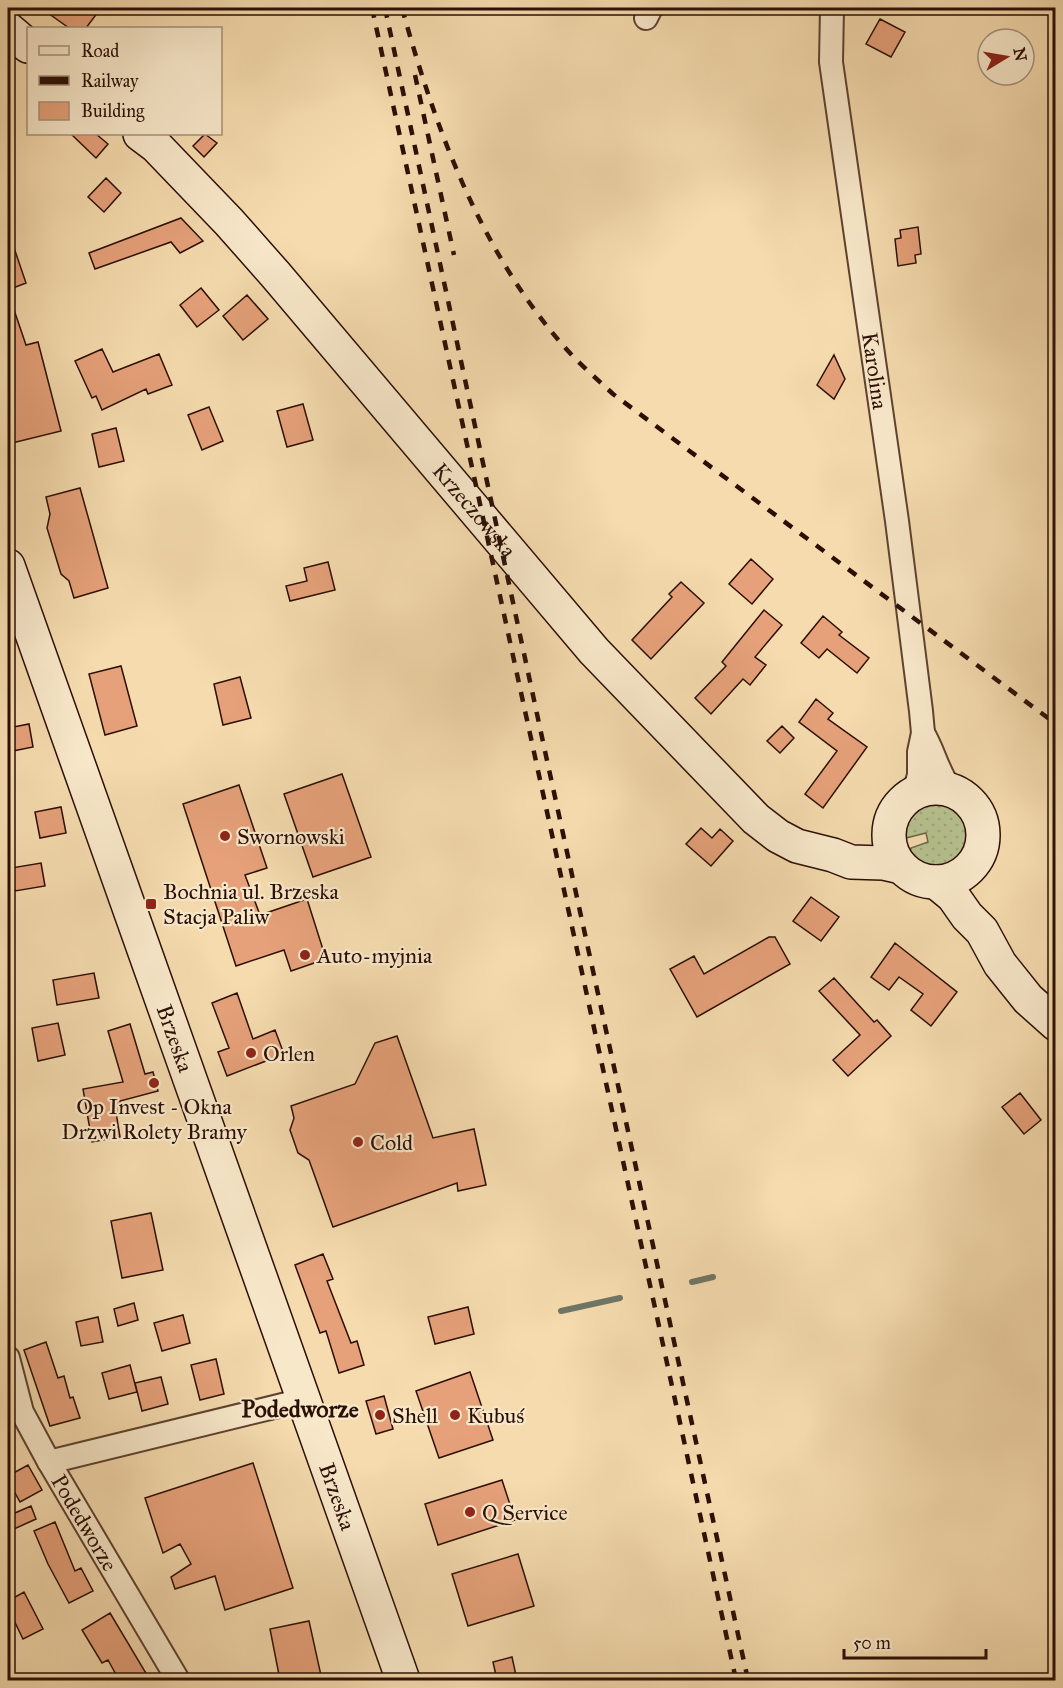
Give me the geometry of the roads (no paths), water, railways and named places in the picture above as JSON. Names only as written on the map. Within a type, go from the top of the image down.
[{"type":"main road","points":[[8,29],[27,45]]},
{"type":"main road","name":"Krzeczowska","points":[[141,135],[156,146],[229,222],[369,383],[594,651],[756,819],[788,842],[810,850],[860,863],[883,863],[902,867]]},
{"type":"main road","name":"Brzeska","points":[[8,566],[403,1680]]},
{"type":"main road","points":[[934,787],[951,790],[973,804],[984,834],[981,852],[970,868],[954,879],[936,882],[917,878],[902,867],[891,849],[890,827],[898,807],[914,793],[934,787]]},
{"type":"main road","points":[[832,855],[874,840],[890,827]]},
{"type":"main road","points":[[970,868],[982,915],[982,931]]},
{"type":"main road","points":[[936,882],[953,896],[967,916],[982,931],[1000,964],[1028,999],[1056,1024]]},
{"type":"street","name":"Karolina","points":[[832,8],[831,62],[897,521],[923,733],[919,752],[919,775],[914,793]]},
{"type":"street","name":"Karolina","points":[[923,733],[930,743],[945,782],[951,790]]},
{"type":"street","name":"Podedworze","points":[[8,1358],[22,1412],[49,1462],[178,1680]]},
{"type":"street","points":[[49,1462],[303,1400]]},
{"type":"waterway","points":[[692,1282],[713,1277]]},
{"type":"waterway","points":[[561,1311],[620,1298]]},
{"type":"railway","points":[[372,8],[736,1680]]},
{"type":"railway","points":[[385,8],[748,1680]]},
{"type":"railway","points":[[402,8],[445,141],[483,227],[532,306],[567,350],[613,394],[1056,724]]},
{"type":"railway","points":[[415,75],[454,255]]},
{"type":"place","name":"Swornowski","points":[[225,836]]},
{"type":"place","name":"Bochnia ul. Brzeska Stacja Paliw","points":[[151,904]]},
{"type":"place","name":"Auto-myjnia","points":[[305,955]]},
{"type":"place","name":"Orlen","points":[[251,1053]]},
{"type":"place","name":"Op Invest - Okna Drzwi Rolety Bramy","points":[[154,1083]]},
{"type":"place","name":"Cold","points":[[358,1142]]},
{"type":"place","name":"Shell","points":[[380,1415]]},
{"type":"place","name":"Kubuś","points":[[455,1415]]},
{"type":"place","name":"Q Service","points":[[470,1512]]},
{"type":"district","name":"Podedworze","points":[[300,1409]]}]
